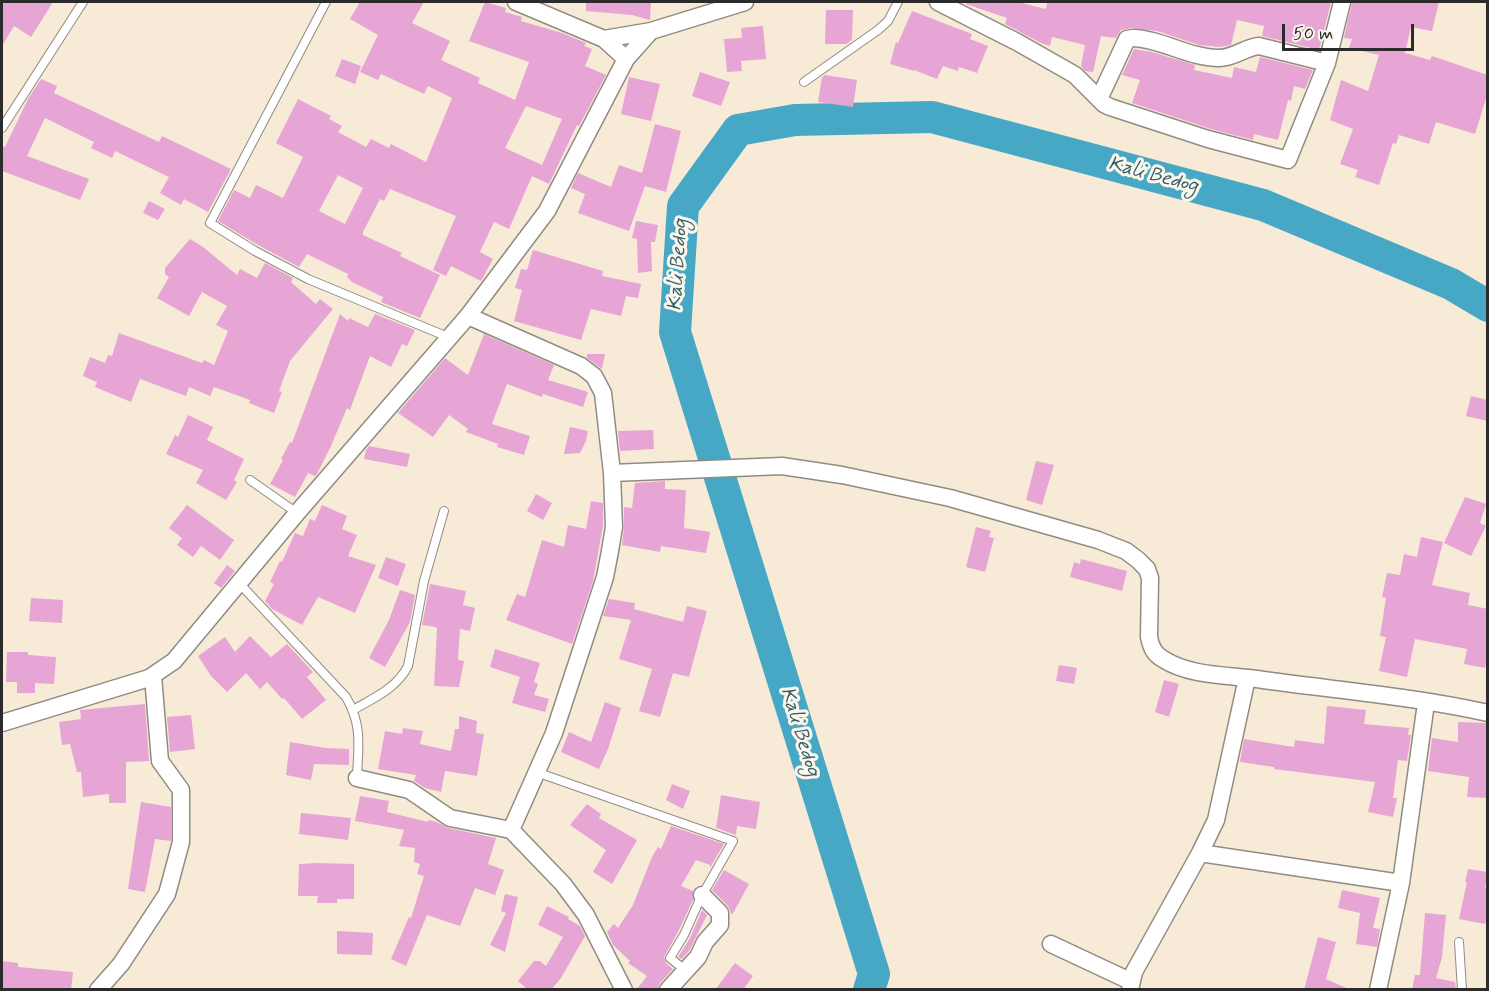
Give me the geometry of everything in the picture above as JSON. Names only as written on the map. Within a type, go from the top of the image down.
[{"type":"street","points":[[516,2],[604,39],[626,59]]},
{"type":"street","points":[[604,39],[651,30],[745,2]]},
{"type":"street","points":[[939,2],[1075,75],[1110,107],[1208,139],[1288,159],[1327,63],[1342,2]]},
{"type":"street","points":[[2,723],[153,676],[174,661],[297,513],[468,316],[547,211],[626,59],[651,30]]},
{"type":"street","points":[[1099,99],[1127,39],[1133,38],[1191,54],[1217,58],[1234,56],[1249,48],[1259,46],[1327,63]]},
{"type":"street","points":[[468,316],[581,366],[594,376],[603,393],[612,473],[614,527],[605,577],[554,734],[511,830]]},
{"type":"street","points":[[612,473],[782,466],[842,475],[950,498],[1098,540],[1126,551],[1147,570],[1150,578],[1149,637],[1155,652],[1162,659],[1183,668],[1487,711]]},
{"type":"street","points":[[98,990],[121,964],[167,894],[181,842],[181,790],[160,760],[153,676]]},
{"type":"street","points":[[1052,944],[1130,985],[1200,853],[1218,813],[1247,678]]},
{"type":"street","points":[[1378,990],[1401,883],[1426,703]]},
{"type":"street","points":[[357,778],[410,790],[450,818],[511,830],[563,884],[586,915],[624,990]]},
{"type":"street","points":[[1200,853],[1401,883]]},
{"type":"street","points":[[668,990],[698,957],[705,942],[720,925],[720,913],[702,895]]},
{"type":"lane","points":[[2,128],[83,2]]},
{"type":"lane","points":[[326,2],[210,223],[255,251],[308,279],[448,337]]},
{"type":"lane","points":[[804,82],[878,30],[888,21],[898,2]]},
{"type":"lane","points":[[250,480],[297,513]]},
{"type":"lane","points":[[353,710],[395,685],[408,666],[424,581],[444,511]]},
{"type":"lane","points":[[239,583],[346,697],[358,726],[357,778]]},
{"type":"lane","points":[[536,772],[733,841],[670,958],[685,970]]},
{"type":"lane","points":[[1459,942],[1462,990]]},
{"type":"building","points":[[2,2],[53,2],[31,37],[14,26],[2,46]]},
{"type":"building","points":[[360,2],[424,2],[412,23],[450,41],[441,60],[480,78],[478,83],[515,100],[529,62],[469,41],[485,2],[506,8],[505,12],[522,17],[521,21],[586,43],[584,46],[592,49],[585,66],[606,75],[579,126],[577,125],[549,184],[532,176],[509,229],[494,222],[480,252],[493,259],[481,281],[451,266],[446,276],[433,270],[456,216],[390,189],[384,201],[380,199],[363,235],[402,253],[400,256],[440,275],[420,318],[381,302],[383,297],[352,282],[347,277],[348,274],[307,254],[299,267],[218,221],[234,190],[250,198],[256,185],[283,198],[303,157],[276,143],[298,99],[331,116],[329,119],[342,126],[338,132],[366,147],[371,139],[389,148],[391,144],[426,162],[452,98],[428,86],[424,94],[381,74],[378,80],[360,72],[378,35],[350,19]],"holes":[[[526,106],[562,119],[542,165],[505,148]],[[338,175],[363,188],[345,224],[319,211]]]},
{"type":"building","points":[[586,2],[651,2],[650,20],[632,15],[586,11]]},
{"type":"building","points":[[966,2],[1018,2],[1046,9],[1047,2],[1331,2],[1319,50],[1262,36],[1264,26],[1237,20],[1231,45],[1219,47],[1199,45],[1157,31],[1132,28],[1121,30],[1116,38],[1101,36],[1093,72],[1085,71],[1081,66],[1085,45],[1052,37],[1050,46],[1041,43],[1005,24],[1007,18],[966,4]]},
{"type":"building","points":[[1352,2],[1439,2],[1432,31],[1411,27],[1405,53],[1430,60],[1432,56],[1488,75],[1488,92],[1475,134],[1436,122],[1429,144],[1399,135],[1396,144],[1393,143],[1379,185],[1355,177],[1358,170],[1340,164],[1353,129],[1330,120],[1341,80],[1368,91],[1379,55],[1349,48],[1352,39],[1344,38]]},
{"type":"building","points":[[826,10],[853,10],[852,40],[846,44],[825,44]]},
{"type":"building","points":[[912,11],[972,34],[970,39],[988,46],[977,73],[959,67],[958,71],[943,66],[937,79],[890,64],[896,42],[898,43]]},
{"type":"building","points":[[763,26],[766,59],[741,61],[742,71],[727,72],[724,39],[742,38],[741,28]]},
{"type":"building","points":[[1134,49],[1195,65],[1194,70],[1232,78],[1234,67],[1256,72],[1260,57],[1313,70],[1305,89],[1294,86],[1278,140],[1254,134],[1253,140],[1132,103],[1140,80],[1122,75]]},
{"type":"building","points":[[342,59],[361,66],[355,84],[335,76]]},
{"type":"building","points":[[700,72],[730,82],[721,106],[692,96]]},
{"type":"building","points":[[825,75],[857,80],[853,107],[818,102],[822,77]]},
{"type":"building","points":[[629,77],[660,84],[651,121],[621,114]]},
{"type":"building","points":[[41,79],[57,86],[54,93],[159,142],[162,136],[231,169],[208,212],[184,199],[181,205],[160,193],[169,177],[115,151],[112,158],[91,148],[94,142],[45,118],[27,156],[89,179],[80,200],[2,171],[2,146],[5,147],[28,99]]},
{"type":"building","points":[[655,124],[681,131],[666,192],[645,186],[629,231],[578,213],[585,194],[571,188],[578,173],[611,187],[619,165],[642,173]]},
{"type":"building","points":[[149,201],[165,209],[158,220],[143,213]]},
{"type":"building","points":[[636,221],[658,225],[655,242],[651,242],[652,271],[638,273],[637,239],[632,238]]},
{"type":"building","points":[[190,239],[237,275],[240,269],[257,278],[265,263],[293,278],[291,282],[316,304],[320,299],[333,309],[290,361],[274,413],[249,403],[250,400],[214,387],[210,396],[189,387],[186,396],[140,379],[131,402],[95,387],[97,382],[83,376],[90,357],[105,363],[108,355],[112,356],[119,333],[202,363],[204,360],[214,365],[228,331],[216,325],[227,306],[202,292],[189,316],[157,298],[169,277],[165,274],[165,268]]},
{"type":"building","points":[[533,250],[603,271],[602,276],[641,284],[638,298],[626,296],[621,316],[591,309],[581,340],[514,321],[522,290],[515,288],[521,269],[527,270]]},
{"type":"building","points":[[340,314],[348,321],[349,318],[368,327],[375,314],[415,330],[407,346],[402,344],[391,367],[370,356],[350,410],[347,408],[317,474],[315,476],[308,473],[295,497],[270,484],[290,442],[292,443]]},
{"type":"building","points":[[484,334],[554,365],[548,380],[588,392],[583,407],[543,394],[542,397],[507,384],[492,424],[530,436],[524,455],[497,447],[498,444],[466,432],[468,429],[449,415],[433,437],[398,413],[445,358],[468,375]]},
{"type":"building","points":[[587,354],[605,354],[602,369],[587,358]]},
{"type":"building","points":[[1471,396],[1488,400],[1488,421],[1466,416]]},
{"type":"building","points":[[188,415],[213,427],[207,440],[244,459],[234,480],[237,482],[226,500],[196,483],[203,470],[166,454],[175,435],[178,437]]},
{"type":"building","points":[[570,427],[588,431],[580,453],[564,454]]},
{"type":"building","points":[[653,430],[654,449],[620,451],[618,431]]},
{"type":"building","points":[[369,446],[410,454],[407,467],[364,459]]},
{"type":"building","points":[[1036,461],[1054,465],[1042,505],[1026,500]]},
{"type":"building","points":[[665,481],[665,489],[686,490],[684,528],[710,532],[706,553],[661,546],[660,552],[622,545],[624,507],[632,508],[635,483]]},
{"type":"building","points":[[536,494],[552,503],[543,520],[527,511]]},
{"type":"building","points":[[1465,497],[1486,504],[1480,523],[1486,526],[1471,556],[1444,543]]},
{"type":"building","points":[[591,501],[603,503],[603,526],[593,581],[572,644],[506,620],[517,594],[525,597],[542,540],[564,547],[568,525],[586,529]]},
{"type":"building","points":[[187,505],[234,540],[220,560],[201,546],[193,557],[177,545],[182,538],[169,528]]},
{"type":"building","points":[[322,505],[347,516],[342,529],[357,535],[348,556],[376,565],[355,613],[318,597],[302,625],[272,609],[265,601],[274,584],[270,582],[295,533],[303,536],[310,519],[315,521]]},
{"type":"building","points":[[976,527],[991,531],[989,537],[994,538],[985,572],[966,567]]},
{"type":"building","points":[[1421,537],[1443,542],[1432,585],[1470,593],[1468,605],[1488,609],[1488,654],[1485,668],[1464,664],[1467,649],[1415,639],[1407,677],[1379,671],[1386,637],[1380,636],[1386,598],[1382,597],[1387,573],[1400,575],[1404,554],[1417,557]]},
{"type":"building","points":[[386,557],[406,564],[398,586],[378,578]]},
{"type":"building","points":[[1081,559],[1127,571],[1122,591],[1070,577],[1074,562],[1080,564]]},
{"type":"building","points":[[227,565],[235,571],[221,588],[214,583]]},
{"type":"building","points":[[430,584],[466,591],[463,605],[475,608],[470,631],[460,629],[458,660],[464,661],[459,687],[434,686],[437,629],[422,625]]},
{"type":"building","points":[[400,590],[415,595],[410,622],[385,667],[369,658],[389,620]]},
{"type":"building","points":[[31,598],[63,600],[62,623],[29,621]]},
{"type":"building","points":[[609,599],[635,603],[634,609],[683,622],[687,606],[707,611],[689,677],[673,673],[660,717],[639,711],[652,669],[619,659],[631,620],[603,616]]},
{"type":"building","points":[[250,636],[271,657],[287,644],[313,672],[307,677],[326,700],[302,719],[267,682],[260,689],[246,673],[227,692],[211,676],[198,656],[225,637],[235,652]]},
{"type":"building","points":[[495,649],[540,663],[534,682],[538,684],[534,695],[549,699],[545,712],[512,703],[520,677],[490,667]]},
{"type":"building","points":[[7,652],[28,652],[28,655],[56,657],[54,684],[35,683],[35,693],[17,693],[17,682],[6,682]]},
{"type":"building","points":[[1059,665],[1077,668],[1074,684],[1056,681]]},
{"type":"building","points":[[1164,680],[1179,684],[1169,717],[1155,712]]},
{"type":"building","points":[[605,702],[621,708],[599,769],[561,752],[569,732],[591,742]]},
{"type":"building","points":[[145,704],[149,761],[126,762],[126,803],[109,803],[109,794],[83,797],[81,772],[77,772],[70,744],[62,745],[59,722],[81,719],[80,710]]},
{"type":"building","points":[[1327,706],[1366,710],[1364,724],[1409,728],[1408,735],[1411,735],[1407,761],[1398,760],[1393,798],[1397,798],[1393,817],[1368,812],[1375,782],[1274,769],[1274,767],[1240,762],[1244,739],[1294,747],[1295,740],[1324,744]]},
{"type":"building","points":[[191,715],[195,749],[170,752],[167,717]]},
{"type":"building","points":[[459,716],[477,721],[476,733],[484,734],[477,776],[445,771],[441,792],[425,788],[414,781],[416,775],[378,769],[385,731],[402,734],[403,728],[423,731],[420,744],[451,751],[455,729],[459,729]]},
{"type":"building","points":[[1458,722],[1488,723],[1488,798],[1467,797],[1469,777],[1428,771],[1432,738],[1458,742]]},
{"type":"building","points":[[290,742],[349,749],[349,765],[314,764],[311,780],[286,775]]},
{"type":"building","points":[[672,784],[690,791],[683,809],[666,800]]},
{"type":"building","points":[[721,795],[760,802],[756,829],[737,826],[736,835],[716,828]]},
{"type":"building","points":[[360,796],[389,801],[387,812],[437,822],[448,828],[496,838],[488,864],[504,870],[495,895],[475,888],[460,926],[427,915],[406,966],[391,959],[409,917],[411,918],[424,876],[417,874],[420,864],[414,862],[415,848],[399,846],[404,830],[355,821]]},
{"type":"building","points":[[141,802],[171,807],[171,841],[155,839],[145,892],[128,889]]},
{"type":"building","points":[[587,804],[601,814],[599,818],[637,840],[612,884],[593,872],[606,850],[570,825]]},
{"type":"building","points":[[301,813],[351,818],[348,840],[299,834]]},
{"type":"building","points":[[671,826],[724,844],[710,868],[710,865],[696,860],[681,886],[693,891],[693,900],[664,957],[666,963],[673,969],[660,983],[658,990],[636,990],[647,976],[628,963],[630,961],[613,945],[607,932],[614,924],[618,928],[633,905],[652,857],[658,847],[661,849]]},
{"type":"building","points":[[299,864],[354,864],[354,899],[337,899],[337,903],[317,903],[318,896],[298,896]]},
{"type":"building","points":[[1468,869],[1488,872],[1485,888],[1488,889],[1488,913],[1485,924],[1459,919]]},
{"type":"building","points":[[724,870],[749,884],[732,915],[728,906],[712,890]]},
{"type":"building","points":[[1342,890],[1380,898],[1373,928],[1380,929],[1377,947],[1356,944],[1360,913],[1338,908]]},
{"type":"building","points":[[505,894],[518,897],[505,952],[490,945],[506,913],[501,911]]},
{"type":"building","points":[[547,906],[569,917],[568,919],[580,926],[585,936],[561,978],[551,990],[528,990],[518,981],[534,961],[540,961],[546,966],[563,937],[538,925]]},
{"type":"building","points":[[702,910],[707,915],[689,951],[682,959],[678,957],[690,938]]},
{"type":"building","points":[[1425,913],[1446,915],[1442,957],[1436,978],[1455,982],[1456,990],[1412,990],[1415,975],[1420,975]]},
{"type":"building","points":[[337,931],[373,933],[372,955],[337,954]]},
{"type":"building","points":[[1318,937],[1336,942],[1326,979],[1351,990],[1304,990]]},
{"type":"building","points":[[2,961],[18,963],[18,967],[73,972],[71,990],[2,990]]},
{"type":"building","points":[[735,963],[753,976],[743,990],[715,990]]},
{"type":"waterway","name":"Kali Bedog","points":[[869,990],[874,974],[675,332],[683,206],[738,130],[795,120],[932,117],[1263,205],[1451,284],[1488,306]]}]
